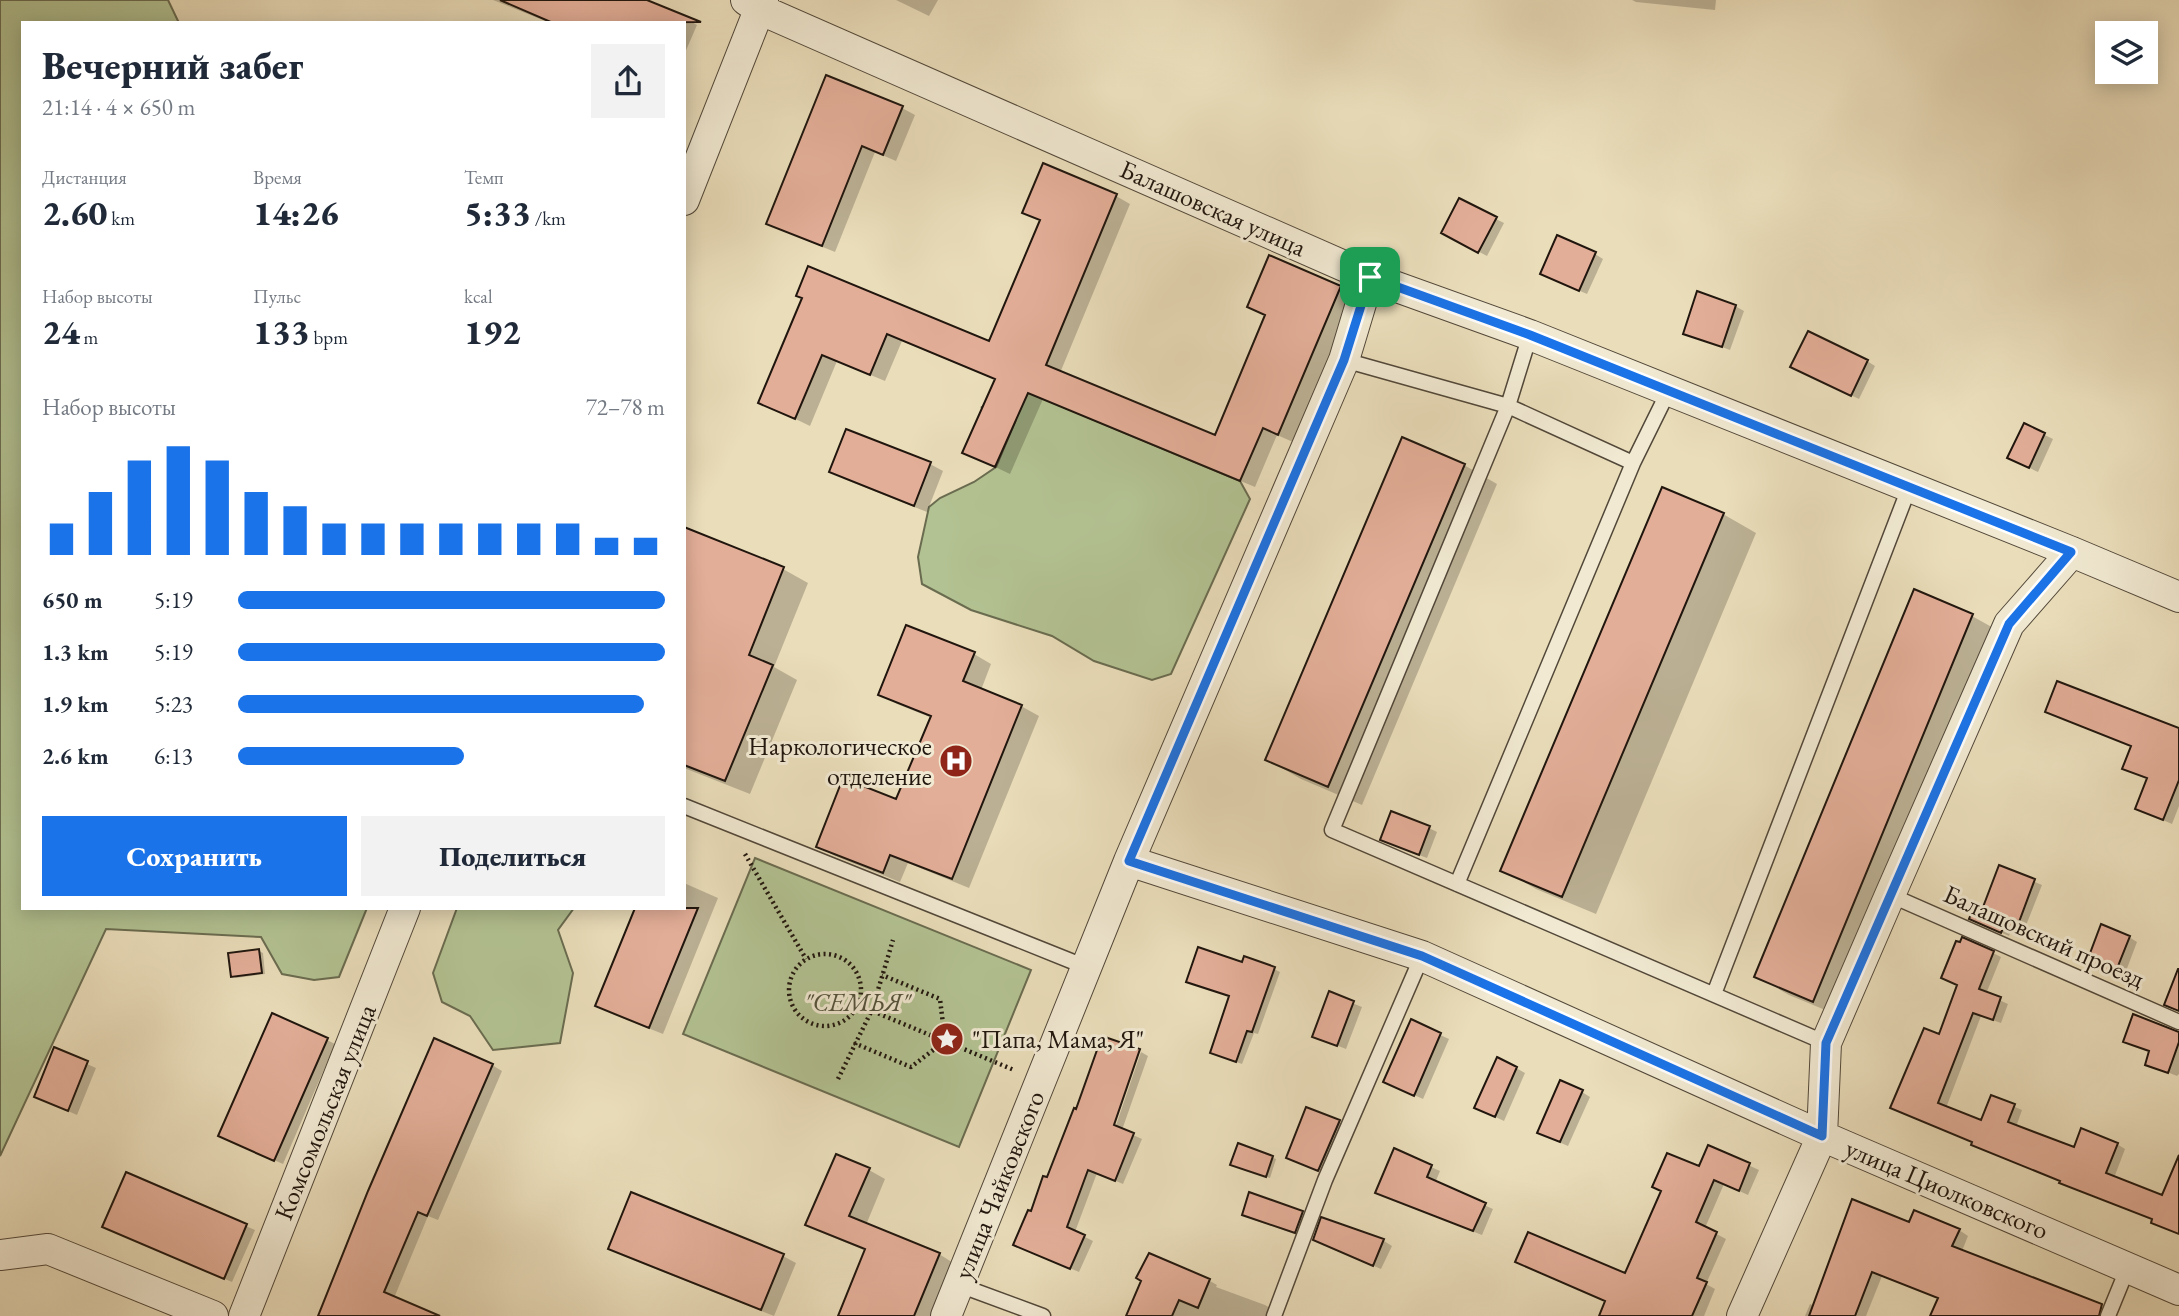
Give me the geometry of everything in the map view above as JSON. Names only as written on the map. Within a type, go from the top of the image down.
[{"type":"street","points":[[686,195],[756,3]]},
{"type":"street","name":"Балашовская улица","points":[[756,3],[1370,277],[1530,335],[2179,597]]},
{"type":"street","name":"улица Чайковского","points":[[946,1316],[1129,861],[1344,360],[1370,277]]},
{"type":"street","points":[[1742,1316],[1822,1136],[1826,1043],[2009,624],[2071,552]]},
{"type":"street","name":"улица Циолковского","points":[[1129,861],[1422,956],[1822,1136],[2179,1290]]},
{"type":"street","name":"Комсомольская улица","points":[[244,1316],[404,910]]},
{"type":"street","points":[[0,1255],[48,1249],[213,1316]]},
{"type":"lane","points":[[1530,335],[1508,406],[1332,830],[1826,1043]]},
{"type":"lane","points":[[1344,360],[1508,406],[1633,463]]},
{"type":"lane","points":[[1457,884],[1633,463],[1669,390]]},
{"type":"lane","points":[[1714,994],[1909,488]]},
{"type":"lane","points":[[686,807],[1086,967]]},
{"type":"lane","name":"Балашовский проезд","points":[[1890,895],[2179,1021]]},
{"type":"lane","points":[[1274,1316],[1325,1180],[1422,956]]},
{"type":"lane","points":[[2108,1316],[2128,1268]]},
{"type":"lane","points":[[959,1285],[1043,1316]]},
{"type":"path","points":[[729,825],[806,959]]},
{"type":"path","points":[[838,1079],[872,1010],[893,940]]},
{"type":"path","points":[[822,953],[834,954],[853,967],[862,988],[859,1005],[847,1019],[824,1027],[801,1018],[793,1008],[789,985],[793,973],[806,959],[822,953]]},
{"type":"path","points":[[882,975],[940,999],[945,1041]]},
{"type":"path","points":[[859,1005],[1041,1081]]},
{"type":"path","points":[[854,1043],[911,1066],[945,1041]]},
{"type":"green space","points":[[0,0],[168,0],[178,21],[21,21],[21,910],[366,910],[339,977],[314,980],[282,974],[261,937],[106,929],[0,1156]]},
{"type":"green space","points":[[1010,385],[1240,481],[1250,499],[1171,674],[1152,680],[1094,661],[1052,636],[971,610],[922,584],[918,557],[929,507],[996,467],[1015,422],[982,407]]},
{"type":"green space","name":"\"СЕМЬЯ\"","points":[[755,858],[1031,970],[959,1147],[683,1034]]},
{"type":"green space","points":[[456,910],[573,910],[558,930],[573,973],[560,1043],[493,1050],[470,1016],[442,1002],[433,973]]},
{"type":"building","points":[[500,0],[647,0],[701,22],[686,21],[548,21]]},
{"type":"building","points":[[826,75],[903,106],[883,155],[862,146],[822,246],[766,224]]},
{"type":"building","points":[[1043,163],[1117,194],[1046,365],[1215,435],[1265,315],[1247,307],[1269,255],[1341,286],[1278,435],[1263,428],[1240,481],[1028,393],[995,467],[962,453],[995,379],[887,334],[870,375],[822,355],[795,419],[758,403],[802,298],[796,296],[808,266],[989,341],[1040,220],[1022,213]]},
{"type":"building","points":[[1459,198],[1497,217],[1478,253],[1441,233]]},
{"type":"building","points":[[1557,235],[1596,252],[1579,291],[1540,274]]},
{"type":"building","points":[[1697,291],[1736,305],[1722,347],[1683,334]]},
{"type":"building","points":[[1808,331],[1868,360],[1851,396],[1790,367]]},
{"type":"building","points":[[2024,423],[2045,433],[2029,468],[2007,458]]},
{"type":"building","points":[[846,429],[931,462],[914,506],[829,472]]},
{"type":"building","points":[[1402,437],[1465,464],[1328,787],[1265,760]]},
{"type":"building","points":[[1662,487],[1724,513],[1562,897],[1500,871]]},
{"type":"building","points":[[686,528],[784,567],[749,655],[773,665],[725,781],[686,766]]},
{"type":"building","points":[[1914,589],[1973,614],[1813,1002],[1754,977]]},
{"type":"building","name":"Наркологическое отделение","points":[[906,625],[975,652],[963,681],[1022,705],[952,879],[890,855],[883,873],[816,847],[843,778],[896,799],[931,716],[878,695]]},
{"type":"building","points":[[2057,681],[2179,728],[2179,780],[2163,820],[2135,809],[2147,778],[2122,769],[2131,746],[2045,712]]},
{"type":"building","points":[[1391,811],[1430,826],[1419,855],[1380,840]]},
{"type":"building","points":[[1999,865],[2035,879],[2016,930],[2004,926],[2001,933],[1969,919],[1975,904],[1983,907]]},
{"type":"building","points":[[698,908],[649,1028],[595,1006],[634,910]]},
{"type":"building","points":[[2101,924],[2130,936],[2114,976],[2086,964]]},
{"type":"building","points":[[1962,937],[1994,951],[1979,989],[2001,997],[1993,1020],[1973,1013],[1938,1103],[1981,1120],[1991,1095],[2015,1104],[2008,1122],[2074,1147],[2081,1128],[2118,1143],[2106,1173],[2162,1195],[2179,1155],[2179,1234],[2151,1223],[2152,1219],[2059,1183],[2060,1181],[1890,1108],[1924,1028],[1939,1034],[1957,985],[1941,978],[1956,941],[1960,942]]},
{"type":"building","points":[[1198,947],[1242,962],[1244,956],[1275,967],[1252,1032],[1247,1031],[1236,1062],[1210,1053],[1229,996],[1186,982]]},
{"type":"building","points":[[259,949],[262,973],[231,977],[228,953]]},
{"type":"building","points":[[2179,969],[2179,1011],[2164,1005]]},
{"type":"building","points":[[1329,991],[1354,1001],[1337,1046],[1312,1037]]},
{"type":"building","points":[[272,1013],[328,1038],[274,1161],[218,1136]]},
{"type":"building","points":[[2133,1014],[2179,1032],[2179,1042],[2168,1073],[2145,1065],[2149,1051],[2123,1042]]},
{"type":"building","points":[[1411,1019],[1441,1033],[1414,1096],[1383,1082]]},
{"type":"building","points":[[1102,1036],[1140,1049],[1114,1125],[1134,1133],[1115,1181],[1088,1170],[1067,1227],[1085,1235],[1070,1269],[1013,1245],[1028,1210],[1031,1211],[1043,1176],[1047,1177],[1074,1108],[1076,1109]]},
{"type":"building","points":[[434,1038],[493,1064],[427,1216],[418,1212],[384,1292],[440,1316],[318,1316],[368,1191]]},
{"type":"building","points":[[54,1047],[88,1061],[68,1111],[34,1097]]},
{"type":"building","points":[[1497,1057],[1517,1067],[1495,1117],[1474,1108]]},
{"type":"building","points":[[1560,1080],[1583,1090],[1560,1142],[1537,1133]]},
{"type":"building","points":[[1306,1107],[1340,1120],[1318,1171],[1286,1158]]},
{"type":"building","points":[[1238,1143],[1273,1156],[1266,1177],[1230,1165]]},
{"type":"building","points":[[1708,1145],[1750,1163],[1739,1191],[1714,1180],[1696,1222],[1717,1232],[1697,1278],[1707,1282],[1692,1316],[1599,1316],[1605,1301],[1515,1262],[1528,1232],[1625,1273],[1661,1191],[1652,1187],[1667,1153],[1699,1166]]},
{"type":"building","points":[[1394,1148],[1432,1165],[1427,1177],[1486,1203],[1473,1231],[1375,1193]]},
{"type":"building","points":[[836,1154],[870,1168],[849,1216],[940,1253],[914,1316],[838,1316],[865,1249],[805,1225]]},
{"type":"building","points":[[126,1172],[247,1224],[224,1279],[102,1227]]},
{"type":"building","points":[[631,1192],[784,1254],[761,1310],[608,1249]]},
{"type":"building","points":[[1249,1192],[1303,1211],[1295,1233],[1242,1215]]},
{"type":"building","points":[[1852,1199],[1909,1222],[1914,1210],[1960,1229],[1952,1246],[2102,1304],[2099,1316],[1930,1316],[1938,1298],[1872,1272],[1855,1316],[1809,1316]]},
{"type":"building","points":[[1321,1217],[1384,1239],[1373,1266],[1313,1240]]},
{"type":"building","points":[[1149,1253],[1210,1279],[1198,1308],[1179,1300],[1172,1316],[1126,1316],[1141,1281],[1136,1278]]},
{"type":"place","name":"Наркологическое отделение","points":[[956,761]]},
{"type":"place","name":"\"Папа, Мама, Я\"","points":[[947,1039]]},
{"type":"route","points":[[1370,277],[1530,335],[2071,552],[2009,624],[1826,1043],[1822,1136],[1422,956],[1129,861],[1344,360],[1370,277]]}]
